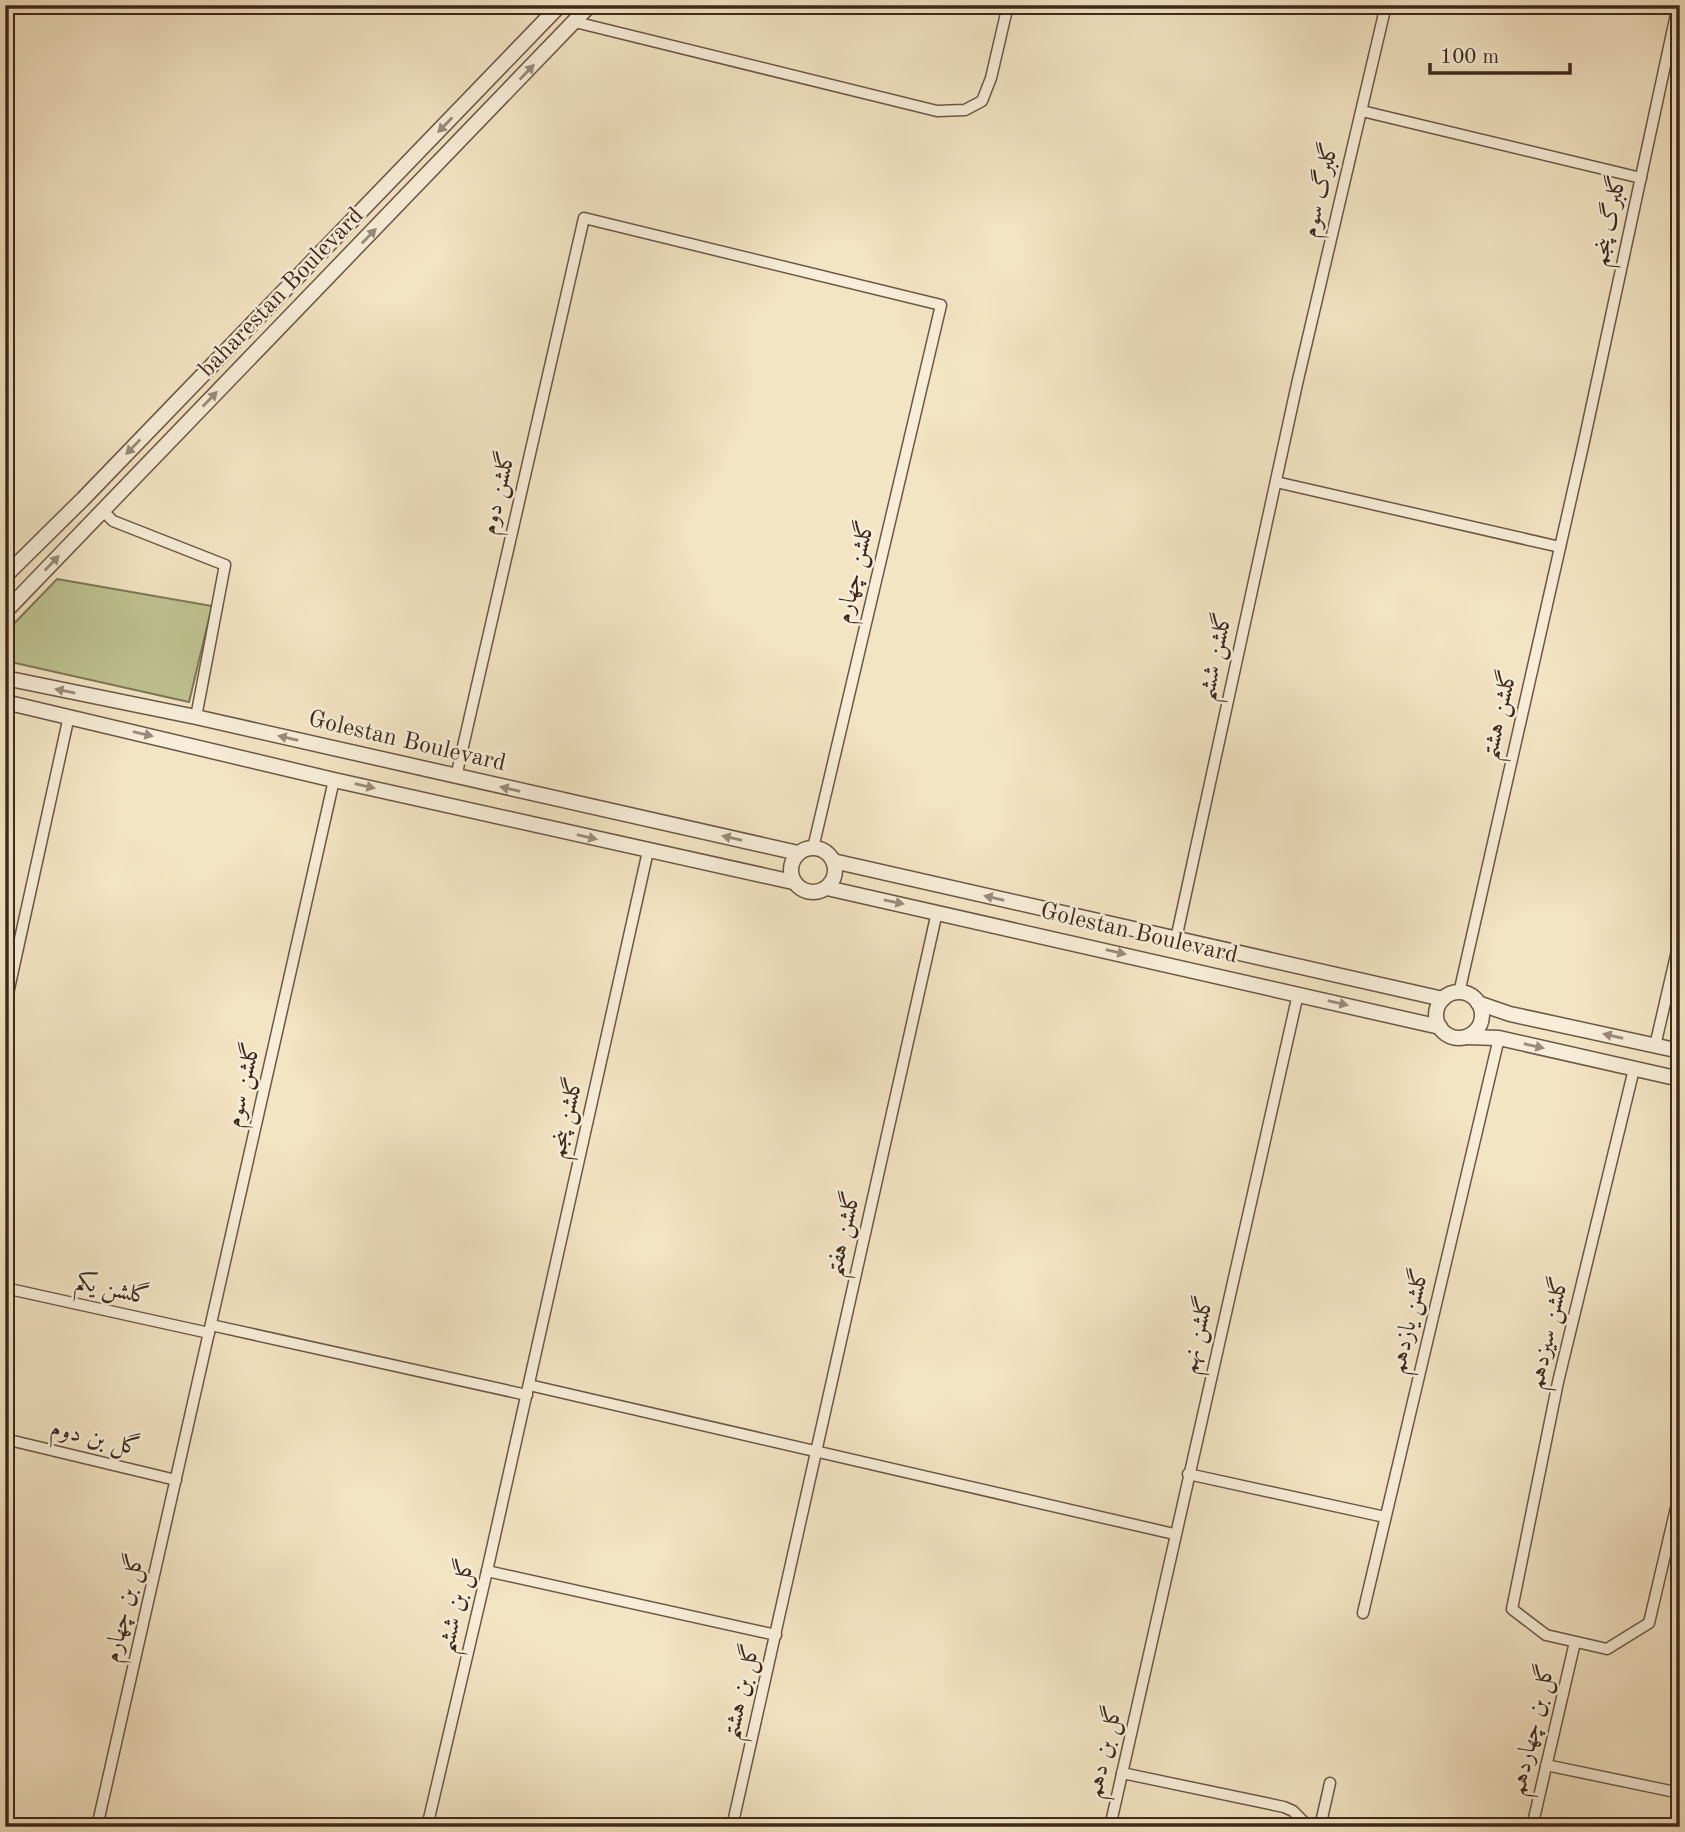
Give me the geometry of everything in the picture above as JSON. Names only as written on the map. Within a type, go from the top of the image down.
[{"type":"street","name":"baharestan Boulevard","points":[[5,576],[83,499],[560,5]]},
{"type":"street","name":"baharestan Boulevard","points":[[5,612],[590,5]]},
{"type":"street","points":[[575,22],[937,111],[965,110],[982,101],[991,78],[1008,5]]},
{"type":"street","name":"گلبرگ سوم","points":[[1297,384],[1386,5]]},
{"type":"street","name":"گلبرگ پنجم","points":[[1583,446],[1678,5]]},
{"type":"street","points":[[1362,111],[1641,178]]},
{"type":"street","name":"گلشن دوم","points":[[456,777],[584,218],[941,305]]},
{"type":"street","name":"گلشن چهارم","points":[[813,848],[941,305]]},
{"type":"street","name":"گلشن ششم","points":[[1176,939],[1297,384]]},
{"type":"street","name":"گلشن هشتم","points":[[1459,993],[1583,446]]},
{"type":"street","points":[[1276,482],[1560,547]]},
{"type":"street","points":[[102,510],[113,521],[226,565],[196,718]]},
{"type":"street","points":[[11,679],[8,703],[793,882],[805,892],[813,893],[827,888],[835,876],[833,861],[825,852],[813,848],[798,853],[791,864],[793,882]]},
{"type":"street","name":"Golestan Boulevard","points":[[11,679],[798,853]]},
{"type":"street","points":[[5,1007],[69,716]]},
{"type":"street","name":"گلشن سوم","points":[[194,1399],[334,779]]},
{"type":"street","name":"گلشن پنجم","points":[[528,1390],[648,851]]},
{"type":"street","name":"Golestan Boulevard","points":[[833,861],[1443,999]]},
{"type":"street","name":"Golestan Boulevard","points":[[827,888],[1440,1027]]},
{"type":"street","name":"گلشن هفتم","points":[[792,1566],[937,912]]},
{"type":"street","points":[[1655,1046],[1680,938]]},
{"type":"street","points":[[1467,1037],[1480,1025],[1482,1013],[1478,1003],[1470,995],[1459,993],[1443,999],[1437,1012],[1440,1027],[1451,1037],[1499,1038],[1680,1079]]},
{"type":"street","name":"گلشن نهم","points":[[1141,1686],[1298,994]]},
{"type":"street","points":[[1478,1003],[1510,1014],[1680,1051]]},
{"type":"street","name":"گلشن یازدهم","points":[[1363,1613],[1499,1038]]},
{"type":"street","name":"گلشن سیزدهم","points":[[1575,1642],[1546,1636],[1512,1609],[1559,1382],[1634,1069]]},
{"type":"street","name":"گلشن یکم","points":[[5,1288],[528,1390],[818,1450],[1174,1534]]},
{"type":"street","name":"گل بن ششم","points":[[427,1827],[528,1390]]},
{"type":"street","name":"گل بن چهارم","points":[[97,1827],[194,1399]]},
{"type":"street","name":"گل بن دوم","points":[[5,1439],[176,1480]]},
{"type":"street","points":[[1188,1474],[1385,1517]]},
{"type":"street","points":[[1575,1642],[1607,1649],[1649,1623],[1680,1491]]},
{"type":"street","name":"گل بن هشتم","points":[[732,1827],[792,1566]]},
{"type":"street","points":[[487,1571],[776,1635]]},
{"type":"street","name":"گل بن چهاردهم","points":[[1532,1827],[1575,1642]]},
{"type":"street","name":"گل بن دهم","points":[[1110,1827],[1141,1686]]},
{"type":"street","points":[[1546,1765],[1680,1793]]},
{"type":"street","points":[[1122,1773],[1284,1807],[1293,1811],[1309,1827]]},
{"type":"street","points":[[1320,1827],[1330,1783]]},
{"type":"green space","points":[[57,579],[212,606],[189,702],[6,661],[5,633]]}]
